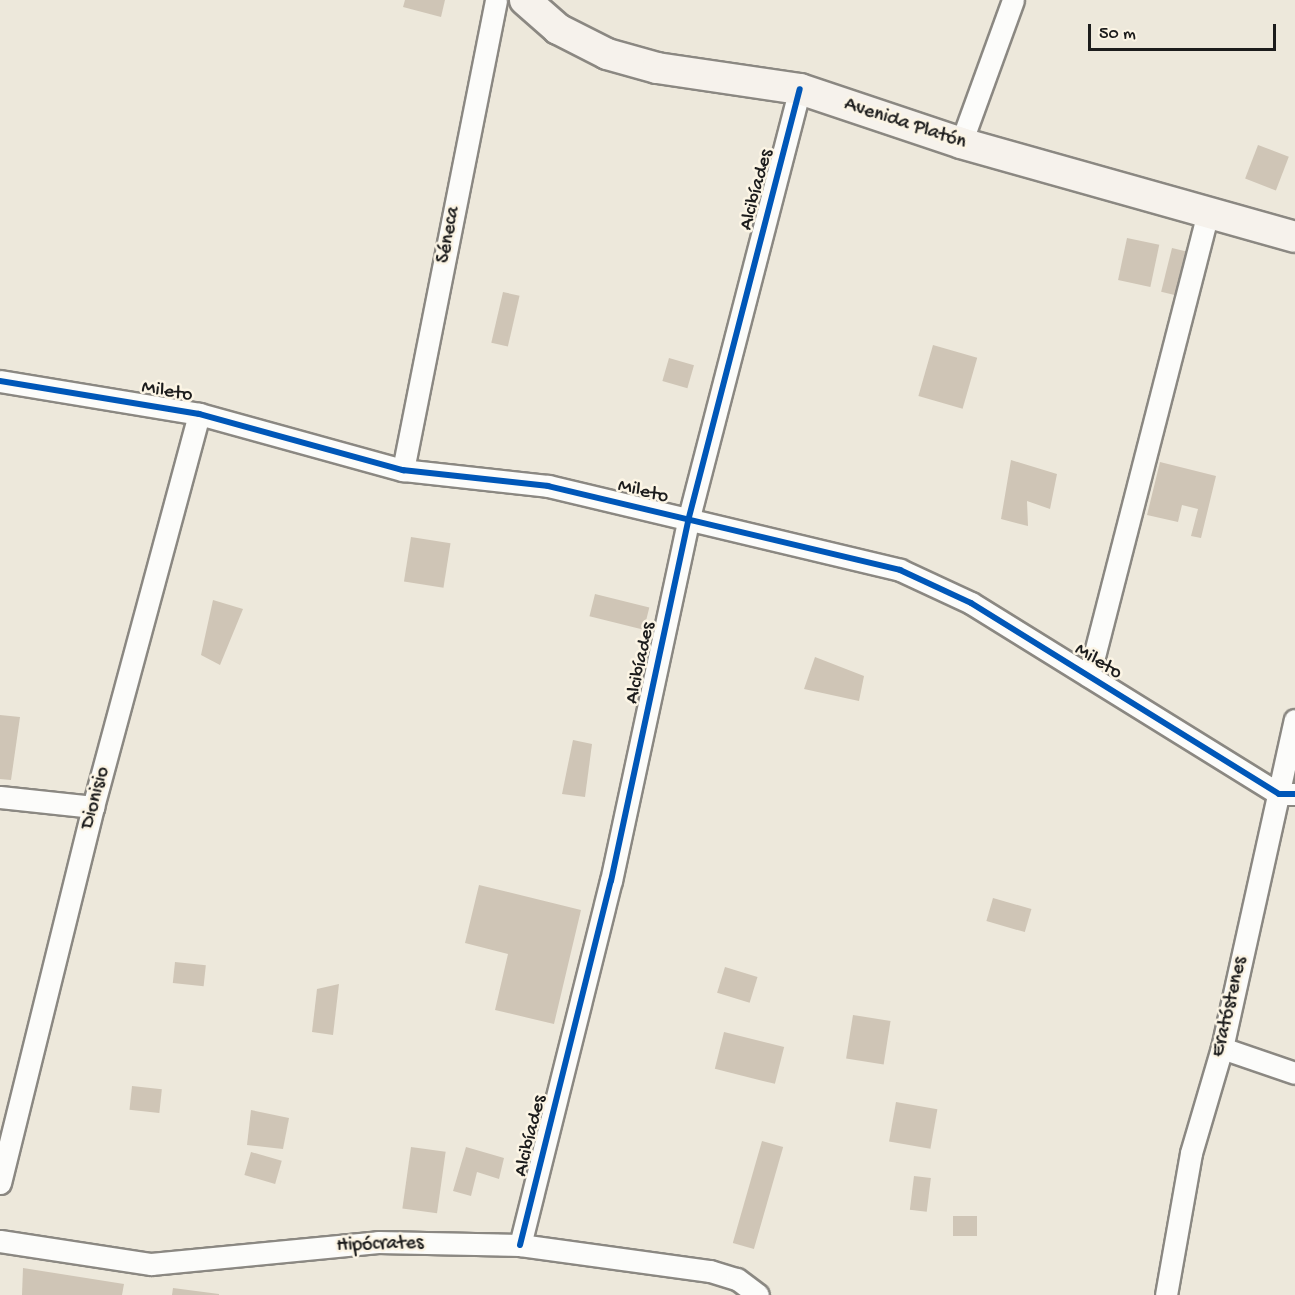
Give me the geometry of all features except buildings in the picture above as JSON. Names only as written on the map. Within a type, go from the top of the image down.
[{"type":"street","name":"Séneca","points":[[403,470],[496,0]]},
{"type":"street","name":"Avenida Platón","points":[[525,0],[558,29],[607,54],[657,68],[800,89],[961,143],[1295,237]]},
{"type":"street","points":[[961,143],[1013,0]]},
{"type":"street","name":"Alcibíades","points":[[520,1245],[611,880],[688,521],[800,89]]},
{"type":"street","points":[[1089,676],[1209,212]]},
{"type":"street","name":"Mileto","points":[[0,381],[199,414],[403,470],[548,486],[900,570],[971,603],[1287,794]]},
{"type":"street","name":"Dionisio","points":[[0,1183],[93,807],[199,414]]},
{"type":"street","name":"Eratóstenes","points":[[1166,1295],[1191,1153],[1222,1048],[1287,794],[1295,720]]},
{"type":"street","points":[[0,796],[93,807]]},
{"type":"street","points":[[1222,1048],[1295,1073]]},
{"type":"street","name":"Hipócrates","points":[[0,1241],[151,1264],[378,1242],[520,1245],[710,1271],[737,1279],[757,1294]]},
{"type":"cycle path","points":[[520,1245],[611,881],[688,521],[800,89]]},
{"type":"cycle path","points":[[0,381],[199,414],[403,470],[548,486],[900,570],[971,603],[1279,794],[1295,794]]}]
